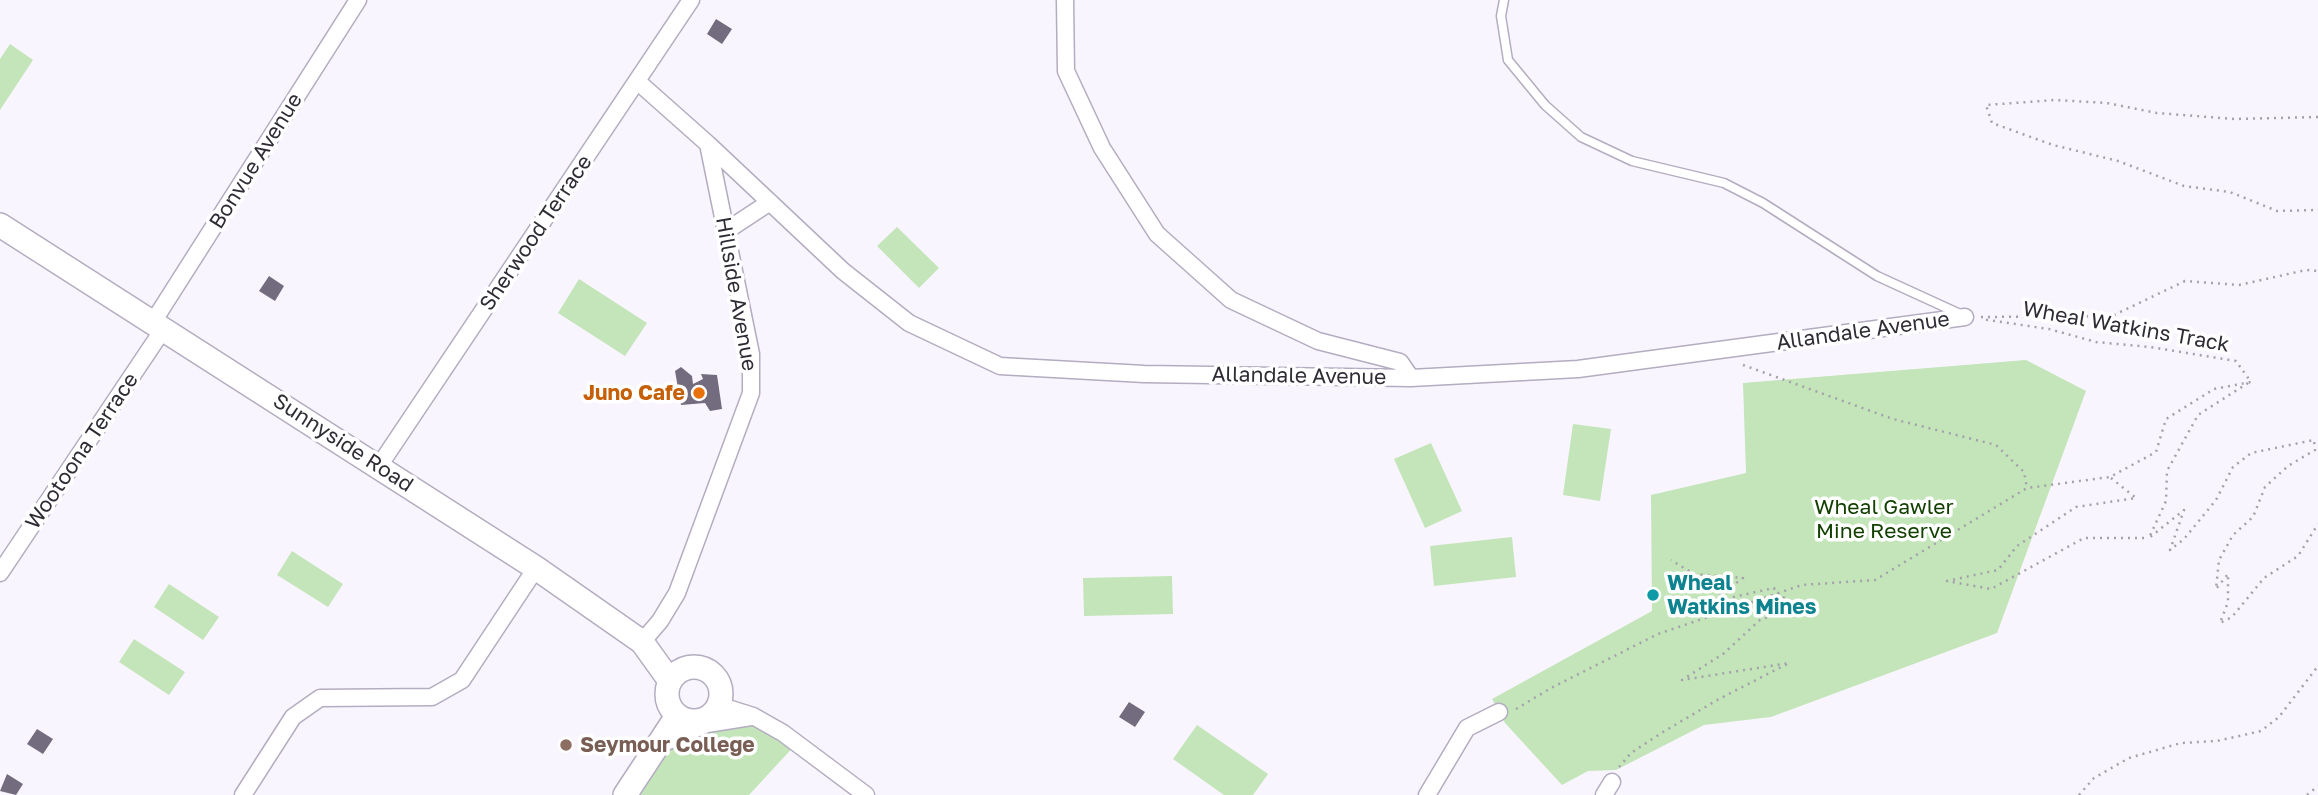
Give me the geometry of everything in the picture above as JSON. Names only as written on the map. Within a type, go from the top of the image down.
[{"type":"street","name":"Bonvue Avenue","points":[[159,325],[358,0]]},
{"type":"street","name":"Sherwood Terrace","points":[[379,466],[691,0]]},
{"type":"street","points":[[1065,0],[1066,71],[1102,148],[1157,234],[1231,300],[1318,341],[1400,362],[1411,378]]},
{"type":"street","points":[[637,81],[708,144]]},
{"type":"street","name":"Allandale Avenue","points":[[708,144],[843,271],[909,323],[1000,366],[1144,374],[1411,378],[1578,369],[1965,317]]},
{"type":"street","name":"Hillside Avenue","points":[[642,642],[660,621],[677,593],[751,393],[751,354],[708,144]]},
{"type":"street","points":[[726,231],[769,202]]},
{"type":"street","name":"Sunnyside Road","points":[[0,225],[536,568],[642,642],[670,681]]},
{"type":"street","name":"Wootoona Terrace","points":[[0,573],[159,325]]},
{"type":"street","points":[[243,795],[293,717],[320,698],[432,697],[462,680],[536,568]]},
{"type":"street","points":[[684,668],[707,670],[720,689],[718,705],[701,720],[687,720],[677,716],[668,703],[670,681],[684,668]]},
{"type":"street","points":[[718,705],[753,716],[783,733],[866,795]]},
{"type":"street","points":[[1427,795],[1467,728],[1499,712]]},
{"type":"street","points":[[625,795],[677,716]]},
{"type":"street","points":[[657,746],[707,724],[753,716]]},
{"type":"lane","points":[[1504,0],[1501,16],[1508,60],[1545,105],[1580,136],[1632,161],[1724,183],[1763,203],[1877,276],[1965,317]]},
{"type":"path","points":[[2318,117],[2234,119],[2157,113],[2107,103],[2055,100],[1986,106],[1992,123],[2053,145],[2118,161],[2184,186],[2230,192],[2277,211],[2318,210]]},
{"type":"path","name":"Wheal Watkins Track","points":[[1965,317],[2112,316],[2185,281],[2239,285],[2305,270],[2318,271]]},
{"type":"path","name":"Wheal Watkins Track","points":[[1499,712],[1518,709],[1551,688],[1658,634],[1802,585],[1875,580],[2027,488],[2110,477],[2156,452],[2166,419],[2214,389],[2250,382],[2236,361],[2151,346],[2096,342],[2049,329],[1965,317]]},
{"type":"path","points":[[1736,363],[1893,419],[1996,445],[2024,472],[2027,488]]},
{"type":"path","points":[[2149,538],[2166,501],[2167,471],[2198,415],[2250,382]]},
{"type":"path","points":[[2110,477],[2136,498],[2076,507],[2017,546],[1998,570],[1947,581],[1991,589],[2084,538],[2149,538],[2184,510],[2170,550],[2184,539],[2216,500],[2233,467],[2251,453],[2314,440],[2315,450],[2288,466],[2266,487],[2253,517],[2233,534],[2219,560],[2216,589],[2228,574],[2228,602],[2220,623],[2232,617],[2264,579],[2298,556],[2318,524]]},
{"type":"path","points":[[1608,789],[1616,770],[1631,753],[1718,699],[1789,663],[1682,680],[1723,654],[1760,620],[1801,605],[1776,594],[1773,588],[1711,602],[1743,578],[1694,574],[1671,560]]},
{"type":"path","points":[[2079,795],[2094,778],[2129,758],[2181,743],[2217,741],[2260,731],[2279,717],[2318,666]]},
{"type":"path","points":[[2307,795],[2318,786]]},
{"type":"green space","points":[[10,44],[33,60],[0,110],[0,59]]},
{"type":"green space","points":[[897,227],[939,268],[919,288],[877,246]]},
{"type":"green space","points":[[579,279],[647,323],[625,356],[558,313]]},
{"type":"green space","name":"Wheal Gawler Mine Reserve","points":[[2026,360],[2086,391],[1997,633],[1771,717],[1704,725],[1616,770],[1588,771],[1562,785],[1505,723],[1492,699],[1652,611],[1651,495],[1746,473],[1743,383]]},
{"type":"green space","points":[[1573,424],[1611,429],[1600,501],[1563,495]]},
{"type":"green space","points":[[1431,443],[1462,511],[1425,528],[1394,459]]},
{"type":"green space","points":[[1512,537],[1516,577],[1434,586],[1430,546]]},
{"type":"green space","points":[[292,551],[343,584],[328,607],[277,575]]},
{"type":"green space","points":[[1172,576],[1173,614],[1084,616],[1083,578]]},
{"type":"green space","points":[[169,584],[219,617],[203,640],[154,607]]},
{"type":"green space","points":[[134,639],[185,672],[169,695],[119,662]]},
{"type":"green space","points":[[718,705],[797,743],[749,795],[625,795],[687,720],[705,718]]},
{"type":"green space","points":[[1197,725],[1268,774],[1253,795],[1224,795],[1173,759]]},
{"type":"building","points":[[716,19],[732,29],[722,44],[707,34]]},
{"type":"building","points":[[269,276],[284,286],[275,301],[259,291]]},
{"type":"building","name":"Juno Cafe","points":[[681,367],[692,376],[693,384],[703,379],[701,374],[717,375],[722,409],[710,411],[705,403],[681,405],[675,371]]},
{"type":"building","points":[[1129,702],[1145,712],[1135,727],[1119,717]]},
{"type":"building","points":[[37,729],[53,739],[43,754],[27,744]]},
{"type":"building","points":[[7,774],[23,784],[16,795],[0,791]]},
{"type":"place","name":"Juno Cafe","points":[[699,393]]},
{"type":"place","name":"Wheal Watkins Mines","points":[[1653,595]]},
{"type":"place","name":"Seymour College","points":[[566,745]]}]
